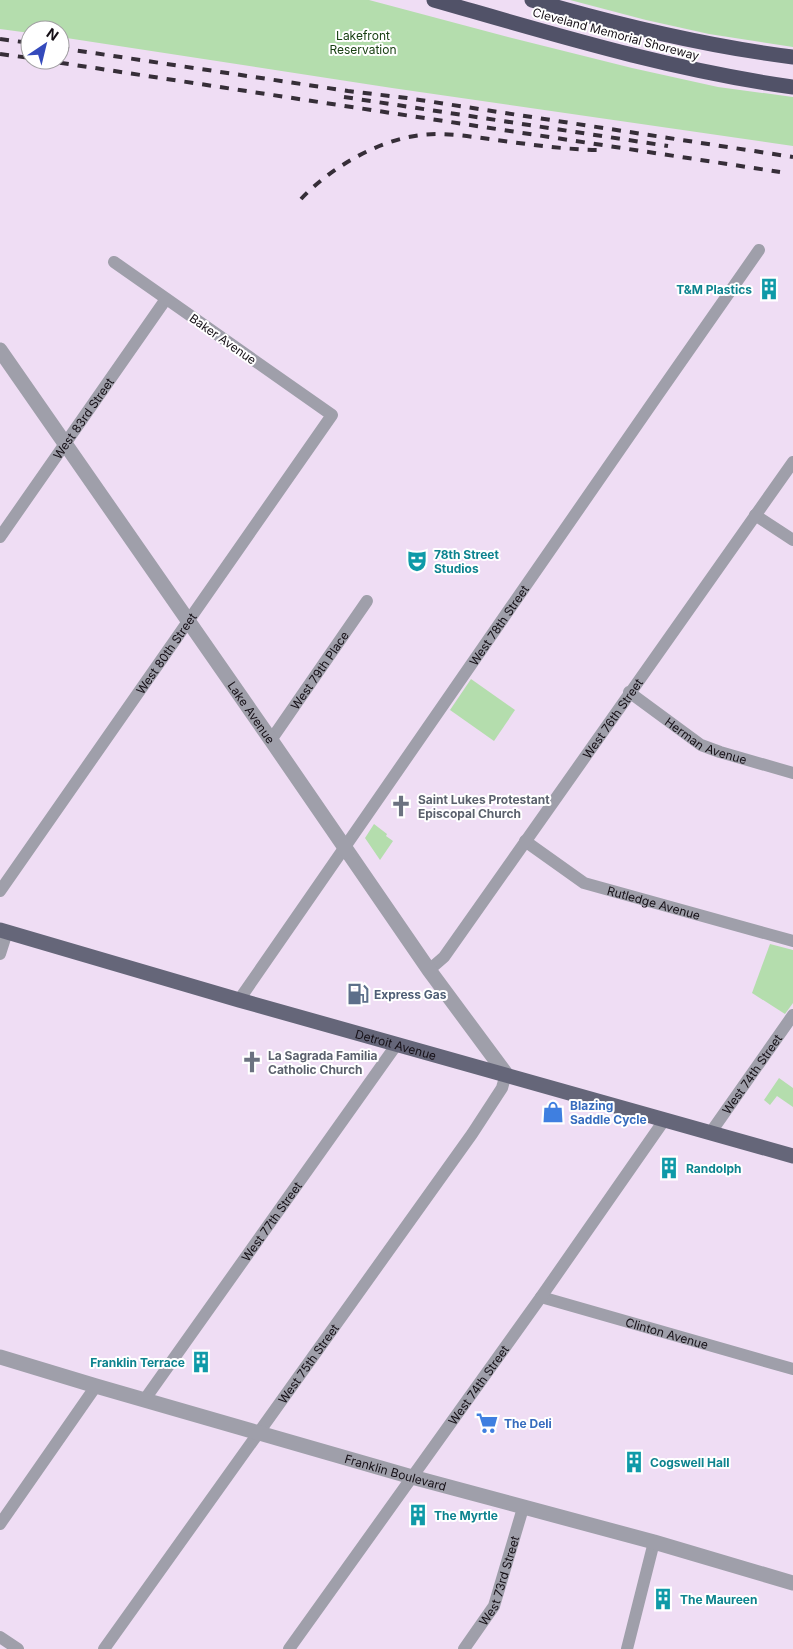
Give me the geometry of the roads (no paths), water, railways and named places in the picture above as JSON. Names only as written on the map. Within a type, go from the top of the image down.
[{"type":"highway","name":"Cleveland Memorial Shoreway","points":[[434,0],[656,62],[715,75],[793,87]]},
{"type":"highway","name":"Cleveland Memorial Shoreway","points":[[532,0],[662,35],[735,49],[793,57]]},
{"type":"main road","name":"Detroit Avenue","points":[[3,931],[239,1000],[793,1156]]},
{"type":"street","name":"West 78th Street","points":[[239,1000],[759,250]]},
{"type":"street","name":"Baker Avenue","points":[[114,262],[332,415]]},
{"type":"street","name":"West 83rd Street","points":[[0,537],[166,299]]},
{"type":"street","name":"Lake Avenue","points":[[0,350],[429,970],[506,1074]]},
{"type":"street","name":"West 80th Street","points":[[0,891],[332,415]]},
{"type":"street","name":"West 76th Street","points":[[429,970],[444,957],[793,462]]},
{"type":"street","points":[[755,516],[793,540]]},
{"type":"street","name":"West 79th Place","points":[[271,740],[367,601]]},
{"type":"street","name":"Herman Avenue","points":[[630,692],[701,745],[793,773]]},
{"type":"street","name":"Rutledge Avenue","points":[[525,841],[584,883],[793,941]]},
{"type":"street","points":[[0,954],[3,931]]},
{"type":"street","name":"West 74th Street","points":[[711,1132],[793,1015]]},
{"type":"street","name":"West 77th Street","points":[[145,1399],[397,1044]]},
{"type":"street","name":"West 75th Street","points":[[104,1649],[472,1134],[502,1088],[506,1074]]},
{"type":"street","name":"West 74th Street","points":[[289,1649],[541,1297],[665,1119]]},
{"type":"street","name":"Clinton Avenue","points":[[541,1297],[793,1368]]},
{"type":"street","name":"Franklin Boulevard","points":[[0,1357],[412,1477],[654,1542],[793,1583]]},
{"type":"street","points":[[0,1524],[96,1386]]},
{"type":"street","name":"West 73rd Street","points":[[464,1649],[494,1606],[523,1508]]},
{"type":"street","points":[[627,1649],[654,1542]]},
{"type":"street","points":[[0,1637],[18,1649]]},
{"type":"railway","points":[[0,39],[20,42]]},
{"type":"railway","points":[[70,49],[407,98],[793,157]]},
{"type":"railway","points":[[0,54],[20,57]]},
{"type":"railway","points":[[70,64],[780,172]]},
{"type":"railway","points":[[344,97],[668,146]]},
{"type":"railway","points":[[301,199],[340,166],[356,157],[388,143],[421,135],[459,135],[550,147],[604,150]]},
{"type":"place","name":"T&M Plastics","points":[[769,289]]},
{"type":"place","name":"78th Street Studios","points":[[417,561]]},
{"type":"place","name":"Saint Lukes Protestant Episcopal Church","points":[[401,806]]},
{"type":"place","name":"Express Gas","points":[[358,994]]},
{"type":"place","name":"La Sagrada Familia Catholic Church","points":[[252,1062]]},
{"type":"place","name":"Blazing Saddle Cycle","points":[[553,1112]]},
{"type":"place","name":"Randolph","points":[[669,1168]]},
{"type":"place","name":"Franklin Terrace","points":[[201,1362]]},
{"type":"place","name":"The Deli","points":[[487,1423]]},
{"type":"place","name":"Cogswell Hall","points":[[634,1462]]},
{"type":"place","name":"The Myrtle","points":[[418,1515]]},
{"type":"place","name":"The Maureen","points":[[663,1599]]},
{"type":"park label","name":"Lakefront Reservation","points":[[363,42]]}]
